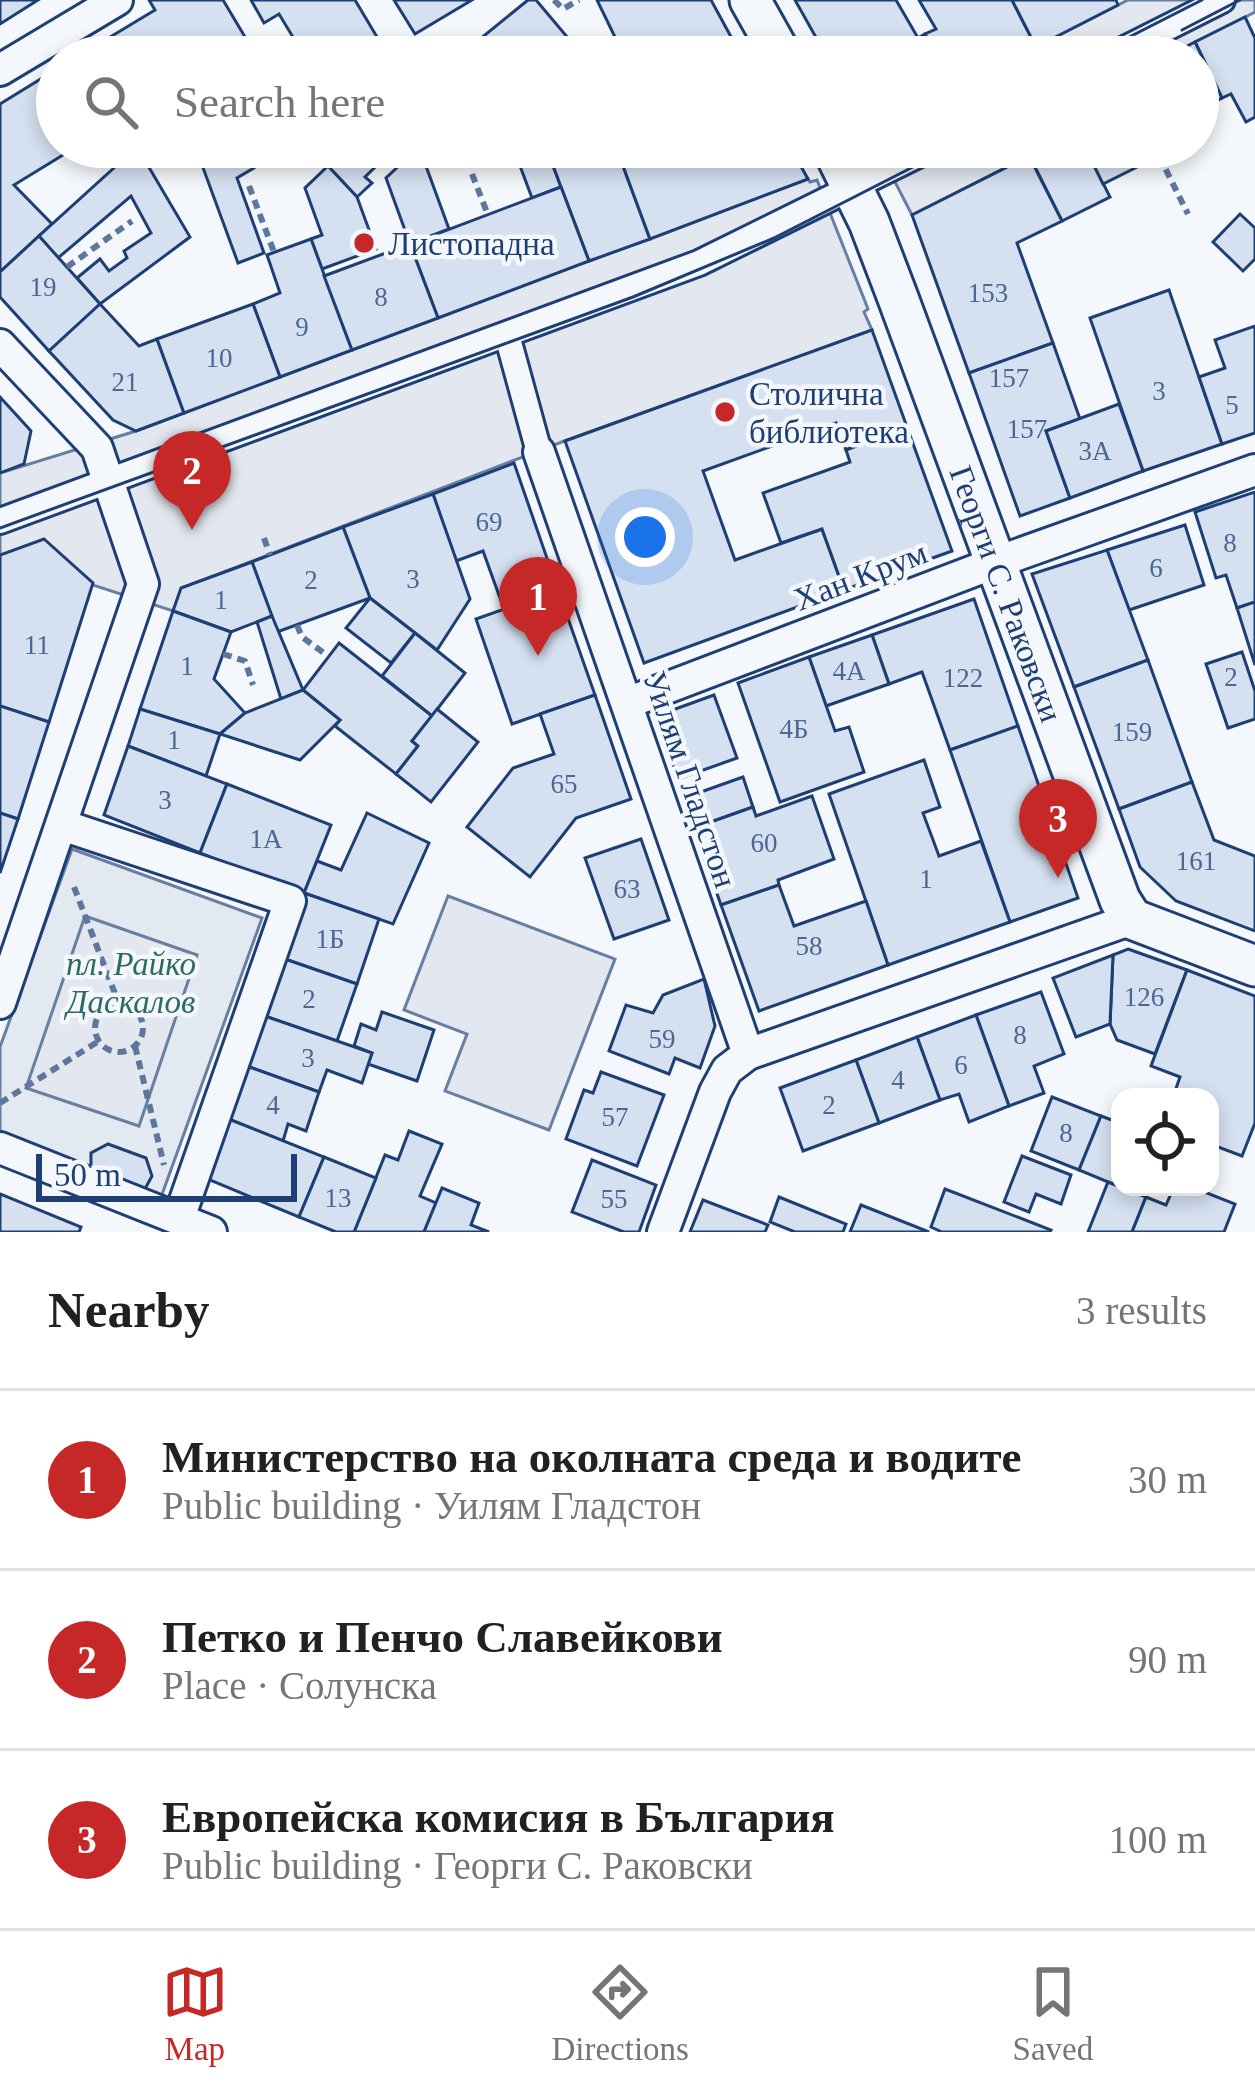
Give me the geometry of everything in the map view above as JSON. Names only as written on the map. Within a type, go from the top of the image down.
[{"type":"street","points":[[57,36],[117,0]]},
{"type":"street","points":[[750,0],[770,36]]},
{"type":"street","points":[[1151,36],[1222,0]]},
{"type":"street","points":[[0,70],[36,48]]},
{"type":"street","name":"Георги С. Раковски","points":[[843,168],[997,562],[1111,878],[1132,919]]},
{"type":"street","points":[[0,521],[699,263],[893,168]]},
{"type":"street","name":"Уилям Гладстон","points":[[507,335],[539,452],[748,1054]]},
{"type":"street","points":[[0,345],[97,448],[143,584],[0,1003]]},
{"type":"street","name":"Хан Крум","points":[[627,703],[1255,470]]},
{"type":"street","points":[[62,825],[290,901],[179,1219]]},
{"type":"street","points":[[663,1232],[715,1093],[727,1070],[748,1054],[1132,919],[1255,966]]},
{"type":"street","points":[[0,1148],[211,1232]]},
{"type":"path","points":[[554,0],[563,10],[580,0]]},
{"type":"path","points":[[1165,168],[1188,214]]},
{"type":"path","points":[[472,174],[488,215]]},
{"type":"path","points":[[249,186],[274,252]]},
{"type":"path","points":[[67,268],[132,221]]},
{"type":"path","points":[[264,538],[270,555]]},
{"type":"path","points":[[298,625],[302,637],[328,656]]},
{"type":"path","points":[[223,654],[244,661],[254,685]]},
{"type":"path","points":[[70,875],[118,1004],[140,1015],[143,1031],[136,1046],[147,1103]]},
{"type":"path","points":[[99,1041],[97,1019],[106,1008],[118,1004]]},
{"type":"path","points":[[99,1041],[116,1052],[136,1046]]},
{"type":"path","points":[[0,1103],[99,1041]]},
{"type":"green space","name":"пл. Райко Даскалов","points":[[72,849],[262,918],[160,1200],[0,1142],[0,1047]]},
{"type":"shaded area","points":[[1128,0],[1255,0],[1255,12],[1208,36],[1057,36]]},
{"type":"shaded area","points":[[888,168],[1005,168],[912,215]]},
{"type":"shaded area","points":[[808,179],[817,180],[872,330],[567,440],[182,588],[173,611],[0,555],[0,473],[136,431]]},
{"type":"shaded area","points":[[448,896],[615,959],[549,1130],[445,1091],[467,1034],[404,1010]]},
{"type":"shaded area","points":[[85,916],[197,955],[139,1126],[26,1088]]},
{"type":"building","points":[[0,0],[38,0],[0,24]]},
{"type":"building","points":[[149,0],[223,0],[244,36],[112,36],[155,10]]},
{"type":"building","points":[[251,0],[355,0],[376,36],[292,36],[279,14],[264,23]]},
{"type":"building","points":[[394,0],[472,0],[415,34]]},
{"type":"building","points":[[528,0],[536,0],[566,36],[484,36]]},
{"type":"building","points":[[597,0],[711,0],[731,36],[615,36]]},
{"type":"building","points":[[795,0],[896,0],[917,36],[815,36]]},
{"type":"building","points":[[919,0],[1012,0],[1030,36],[926,36],[936,29]]},
{"type":"building","points":[[1012,0],[1116,0],[1118,5],[1057,36],[1030,36]]},
{"type":"building","points":[[1245,17],[1255,38],[1255,117],[1246,122],[1231,94],[1222,98],[1219,92],[1219,36],[1207,36]]},
{"type":"building","points":[[36,82],[36,168],[42,168],[14,185],[52,224],[0,272],[0,104]]},
{"type":"building","points":[[114,168],[149,168],[190,237],[100,304],[77,278],[100,259],[109,271],[127,258],[124,251],[151,233],[131,196],[58,258],[39,236]]},
{"type":"building","points":[[203,168],[254,168],[237,178],[264,253],[238,263]]},
{"type":"building","points":[[330,168],[374,168],[365,177],[372,183],[357,197]]},
{"type":"building","points":[[330,168],[357,197],[376,249],[322,269],[311,239],[322,235],[305,188]]},
{"type":"building","points":[[397,168],[427,168],[449,229],[410,244],[386,178]]},
{"type":"building","points":[[521,168],[554,168],[561,187],[532,198]]},
{"type":"building","points":[[554,168],[624,168],[650,239],[589,261]]},
{"type":"building","points":[[624,168],[802,168],[808,179],[650,239]]},
{"type":"building","points":[[1005,168],[1035,168],[1062,221],[1017,243],[1053,343],[969,373],[912,215]]},
{"type":"building","points":[[1036,168],[1096,168],[1110,197],[1062,221]]},
{"type":"building","points":[[1095,168],[1135,168],[1103,184]]},
{"type":"building","points":[[561,187],[589,261],[438,318],[410,244]]},
{"type":"building","points":[[1240,214],[1255,228],[1255,259],[1243,271],[1213,242]]},
{"type":"building","points":[[39,236],[100,304],[49,351],[0,297],[0,272]]},
{"type":"building","points":[[311,239],[352,350],[280,377],[253,304],[280,293],[267,255]]},
{"type":"building","points":[[410,244],[438,318],[352,350],[324,276]]},
{"type":"building","points":[[1169,290],[1222,444],[1143,471],[1090,318]]},
{"type":"building","points":[[100,304],[139,346],[157,339],[184,413],[136,431],[113,420],[49,351]]},
{"type":"building","points":[[253,304],[280,377],[184,413],[157,339]]},
{"type":"building","points":[[1255,326],[1255,433],[1222,444],[1199,377],[1225,368],[1215,340]]},
{"type":"building","points":[[872,330],[907,427],[846,450],[836,423],[703,471],[735,560],[822,529],[844,590],[644,663],[565,441]]},
{"type":"building","points":[[1053,343],[1080,419],[1046,431],[1070,498],[1020,516],[969,373]]},
{"type":"building","points":[[0,397],[31,431],[24,464],[0,473]]},
{"type":"building","points":[[1119,404],[1143,471],[1070,498],[1046,431]]},
{"type":"building","points":[[907,427],[952,551],[844,590],[822,529],[781,543],[763,493],[850,462],[846,450]]},
{"type":"building","points":[[514,463],[558,590],[504,609],[483,551],[456,561],[433,494]]},
{"type":"building","points":[[1255,492],[1255,602],[1237,608],[1226,575],[1216,578],[1195,512]]},
{"type":"building","points":[[433,494],[470,599],[437,650],[370,598],[343,527]]},
{"type":"building","points":[[1185,525],[1204,585],[1129,610],[1107,550]]},
{"type":"building","points":[[343,527],[370,598],[277,632],[252,562]]},
{"type":"building","points":[[44,539],[93,583],[49,722],[0,706],[0,555]]},
{"type":"building","points":[[1107,550],[1148,660],[1074,687],[1032,574]]},
{"type":"building","points":[[252,562],[272,616],[231,632],[173,611],[181,588]]},
{"type":"building","points":[[558,590],[595,695],[512,724],[476,619]]},
{"type":"building","points":[[370,598],[415,633],[391,663],[346,628]]},
{"type":"building","points":[[974,599],[1018,726],[950,750],[922,672],[889,684],[872,635]]},
{"type":"building","points":[[1255,602],[1255,665],[1237,608]]},
{"type":"building","points":[[173,611],[231,632],[214,679],[245,713],[220,734],[140,709]]},
{"type":"building","points":[[272,616],[303,690],[281,699],[257,622]]},
{"type":"building","points":[[415,633],[465,673],[432,716],[382,676]]},
{"type":"building","points":[[872,635],[889,684],[826,706],[809,657]]},
{"type":"building","points":[[339,643],[432,716],[412,741],[418,746],[396,774],[335,726],[340,720],[303,690]]},
{"type":"building","points":[[1242,652],[1255,691],[1255,719],[1228,728],[1206,664]]},
{"type":"building","points":[[809,657],[835,731],[849,727],[864,772],[780,802],[738,683]]},
{"type":"building","points":[[1148,660],[1192,782],[1119,809],[1074,687]]},
{"type":"building","points":[[303,690],[340,720],[300,760],[220,734],[245,713]]},
{"type":"building","points":[[595,695],[631,799],[576,818],[530,877],[467,827],[513,768],[554,754],[540,714]]},
{"type":"building","points":[[714,695],[737,758],[678,779],[656,716]]},
{"type":"building","points":[[0,706],[49,722],[18,819],[0,813]]},
{"type":"building","points":[[140,709],[220,734],[206,776],[128,746]]},
{"type":"building","points":[[437,709],[478,742],[431,802],[396,774],[418,746],[412,741]]},
{"type":"building","points":[[1018,726],[1078,898],[1010,922],[950,750]]},
{"type":"building","points":[[128,746],[227,784],[200,853],[104,815]]},
{"type":"building","points":[[924,760],[940,807],[923,813],[939,856],[981,841],[1010,922],[888,965],[829,794]]},
{"type":"building","points":[[743,777],[753,807],[694,828],[684,798]]},
{"type":"building","points":[[1192,782],[1214,840],[1255,856],[1255,931],[1176,901],[1140,867],[1119,809]]},
{"type":"building","points":[[227,784],[331,825],[304,893],[200,853]]},
{"type":"building","points":[[812,796],[834,859],[721,905],[694,828],[753,807],[756,816]]},
{"type":"building","points":[[0,813],[18,819],[0,873]]},
{"type":"building","points":[[367,813],[429,843],[393,924],[304,893],[317,861],[341,870]]},
{"type":"building","points":[[641,839],[669,920],[614,939],[585,858]]},
{"type":"building","points":[[779,885],[794,926],[866,901],[888,965],[759,1011],[721,905]]},
{"type":"building","points":[[304,893],[379,919],[357,984],[282,958]]},
{"type":"building","points":[[1128,949],[1187,970],[1155,1054],[1117,1040],[1110,1024],[1113,955]]},
{"type":"building","points":[[1113,955],[1110,1024],[1076,1037],[1053,978]]},
{"type":"building","points":[[282,958],[357,984],[337,1041],[262,1015]]},
{"type":"building","points":[[1187,970],[1255,996],[1255,1123],[1242,1156],[1219,1147],[1219,1088],[1176,1088],[1180,1077],[1151,1066]]},
{"type":"building","points":[[704,979],[715,1026],[700,1068],[675,1058],[669,1074],[609,1051],[626,1005],[653,1013],[663,995]]},
{"type":"building","points":[[1041,992],[1064,1054],[1034,1066],[1044,1093],[1009,1106],[976,1015]]},
{"type":"building","points":[[382,1012],[434,1030],[417,1081],[368,1064],[372,1053],[354,1046],[361,1024],[376,1030]]},
{"type":"building","points":[[262,1015],[372,1053],[362,1083],[327,1070],[319,1092],[244,1065]]},
{"type":"building","points":[[976,1015],[1009,1106],[969,1122],[959,1094],[940,1100],[917,1037]]},
{"type":"building","points":[[917,1037],[940,1100],[879,1123],[856,1060]]},
{"type":"building","points":[[856,1060],[879,1123],[803,1151],[780,1088]]},
{"type":"building","points":[[244,1065],[319,1092],[306,1131],[288,1124],[283,1141],[226,1118]]},
{"type":"building","points":[[601,1072],[664,1095],[637,1166],[566,1139],[584,1090],[593,1093]]},
{"type":"building","points":[[1052,1097],[1101,1116],[1079,1170],[1031,1151]]},
{"type":"building","points":[[1101,1116],[1111,1120],[1111,1183],[1079,1170]]},
{"type":"building","points":[[226,1118],[324,1157],[299,1217],[205,1178]]},
{"type":"building","points":[[409,1131],[442,1144],[420,1196],[436,1203],[424,1232],[354,1232],[385,1155],[398,1160]]},
{"type":"building","points":[[108,1144],[146,1158],[152,1176],[146,1187],[140,1191],[91,1172],[91,1153]]},
{"type":"building","points":[[1022,1156],[1071,1175],[1061,1204],[1036,1194],[1029,1212],[1004,1202]]},
{"type":"building","points":[[324,1157],[376,1178],[354,1232],[336,1232],[299,1217]]},
{"type":"building","points":[[592,1160],[656,1185],[639,1232],[624,1232],[572,1212]]},
{"type":"building","points":[[1108,1182],[1111,1196],[1146,1197],[1132,1232],[1088,1232]]},
{"type":"building","points":[[442,1188],[479,1203],[471,1225],[489,1232],[424,1232]]},
{"type":"building","points":[[945,1189],[1051,1230],[942,1232],[931,1227]]},
{"type":"building","points":[[0,1194],[81,1227],[79,1232],[0,1232]]},
{"type":"building","points":[[1170,1196],[1215,1196],[1235,1204],[1224,1232],[1132,1232],[1146,1197],[1166,1205]]},
{"type":"building","points":[[779,1197],[846,1224],[843,1232],[795,1232],[770,1222]]},
{"type":"building","points":[[703,1200],[768,1225],[765,1232],[690,1232]]},
{"type":"building","points":[[861,1205],[929,1232],[850,1232]]},
{"type":"tram line","points":[[1131,36],[1202,0]]},
{"type":"tram line","points":[[1182,30],[1240,0]]},
{"type":"tram line","points":[[0,528],[633,297],[774,238],[911,168]]},
{"type":"place","name":"Листопадна","points":[[364,243]]},
{"type":"place","name":"Столична библиотека","points":[[725,412]]},
{"type":"place","name":"Петко и Пенчо Славейкови","points":[[192,530]]},
{"type":"place","name":"Министерство на околната среда и водите","points":[[538,656]]},
{"type":"place","name":"Европейска комисия в България","points":[[1058,878]]}]
